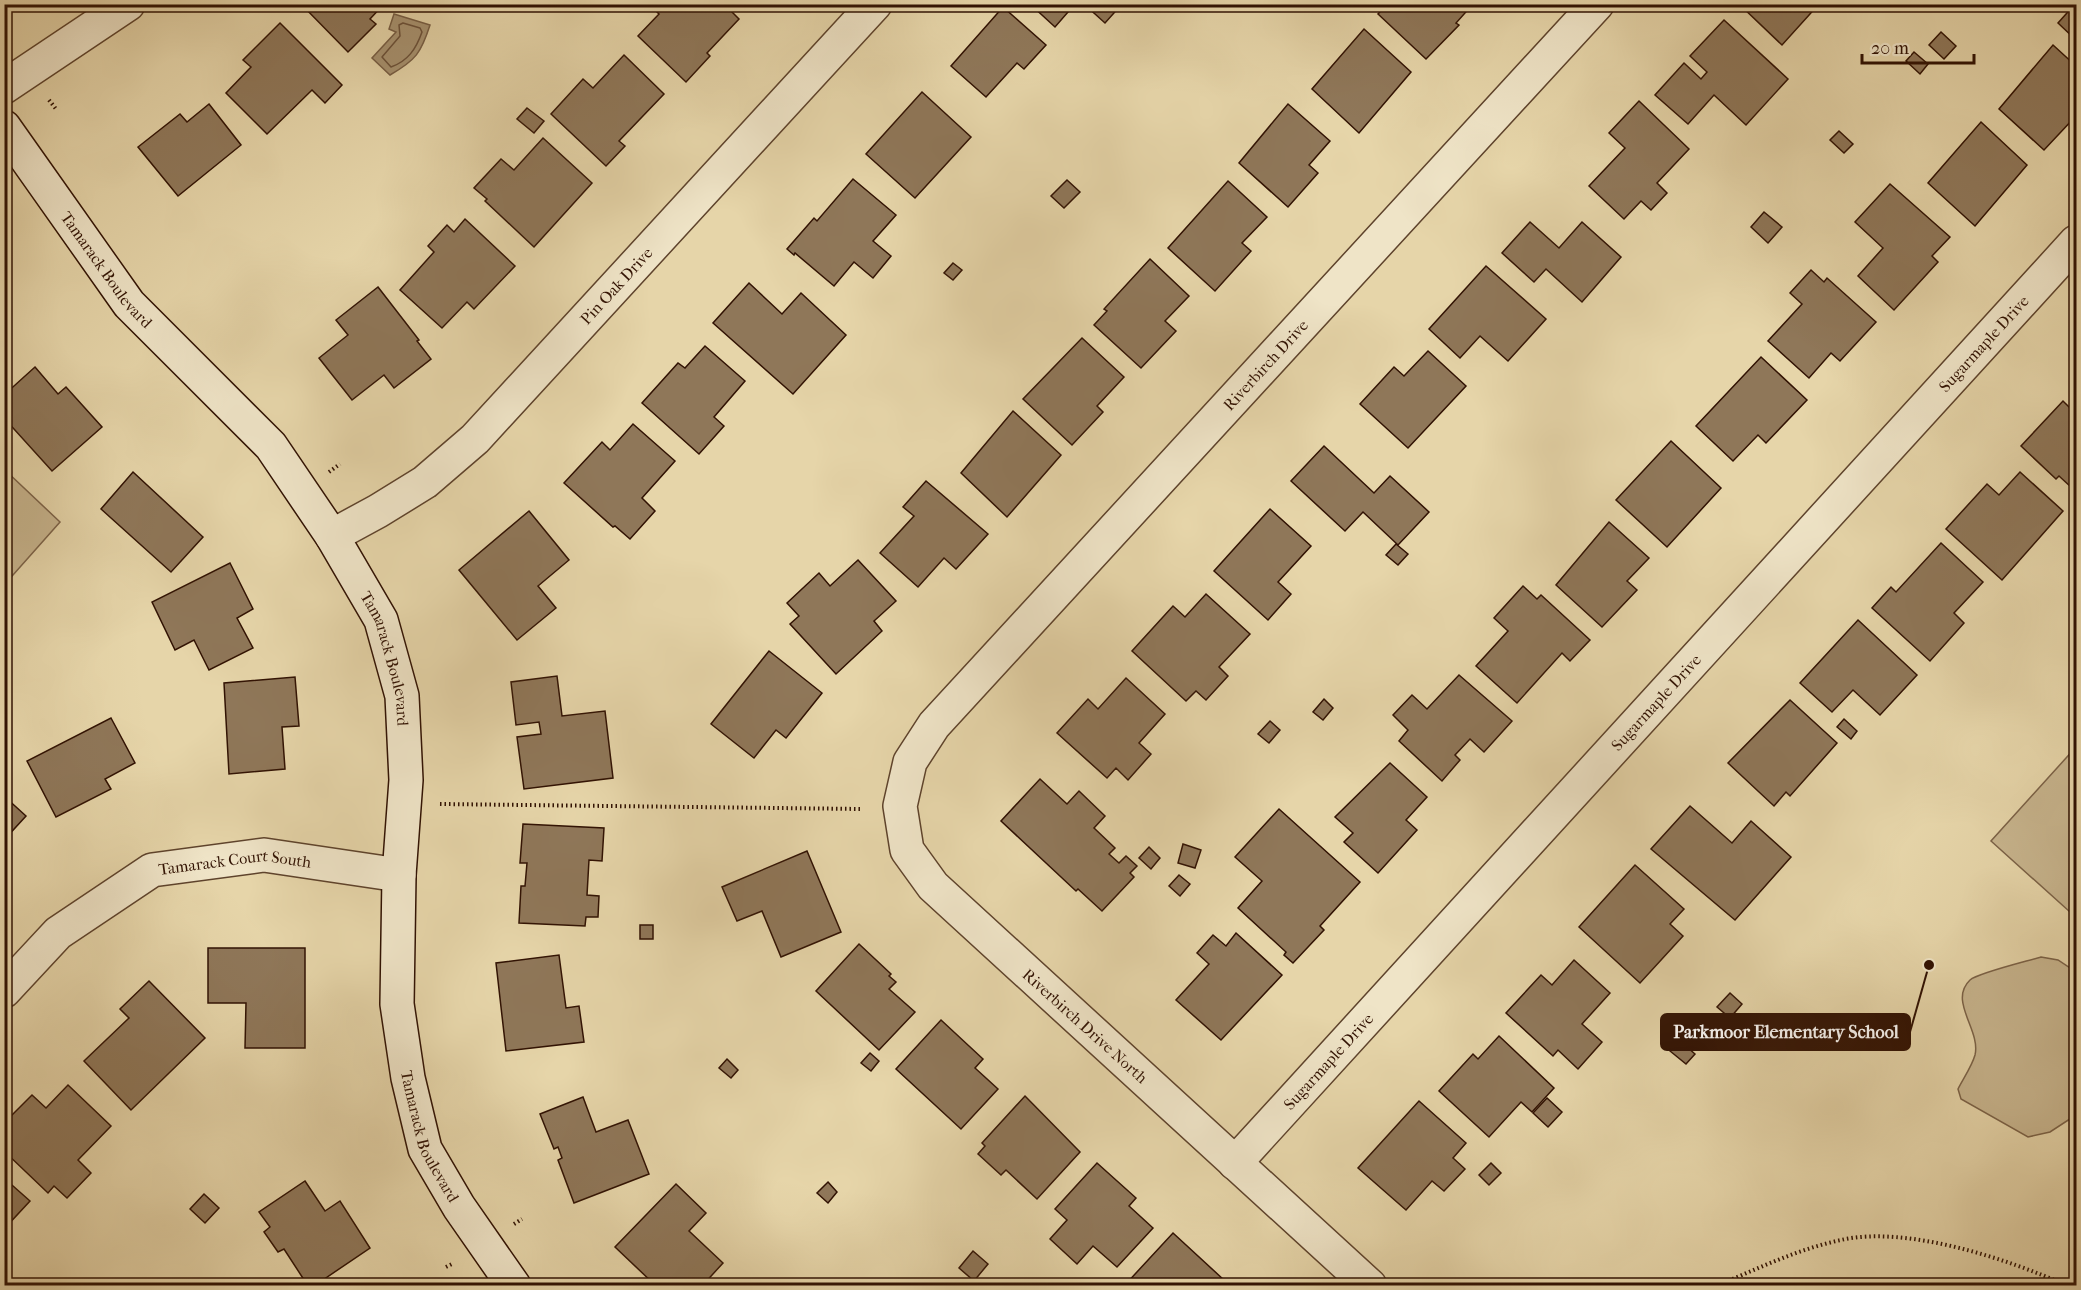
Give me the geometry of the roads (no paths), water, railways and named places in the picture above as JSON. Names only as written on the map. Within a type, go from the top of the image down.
[{"type":"street","points":[[4,87],[128,4]]},
{"type":"street","name":"Pin Oak Drive","points":[[332,536],[378,512],[425,482],[475,439],[875,4]]},
{"type":"street","name":"Riverbirch Drive","points":[[934,725],[1597,4]]},
{"type":"street","name":"Tamarack Boulevard","points":[[4,127],[129,304],[271,446],[332,536],[381,620],[402,696],[406,780],[399,875],[397,1004],[408,1078],[425,1149],[508,1283]]},
{"type":"street","name":"Sugarmaple Drive","points":[[1235,1163],[2076,242]]},
{"type":"street","name":"Riverbirch Drive North","points":[[934,725],[909,762],[900,806],[907,850],[933,886],[1370,1286]]},
{"type":"street","name":"Tamarack Court South","points":[[4,991],[58,933],[152,870],[264,855],[399,875]]},
{"type":"water","points":[[394,14],[430,25],[424,43],[412,60],[390,75],[372,58],[396,32],[389,29]]},
{"type":"place","name":"Parkmoor Elementary School","points":[[1929,965]]}]
